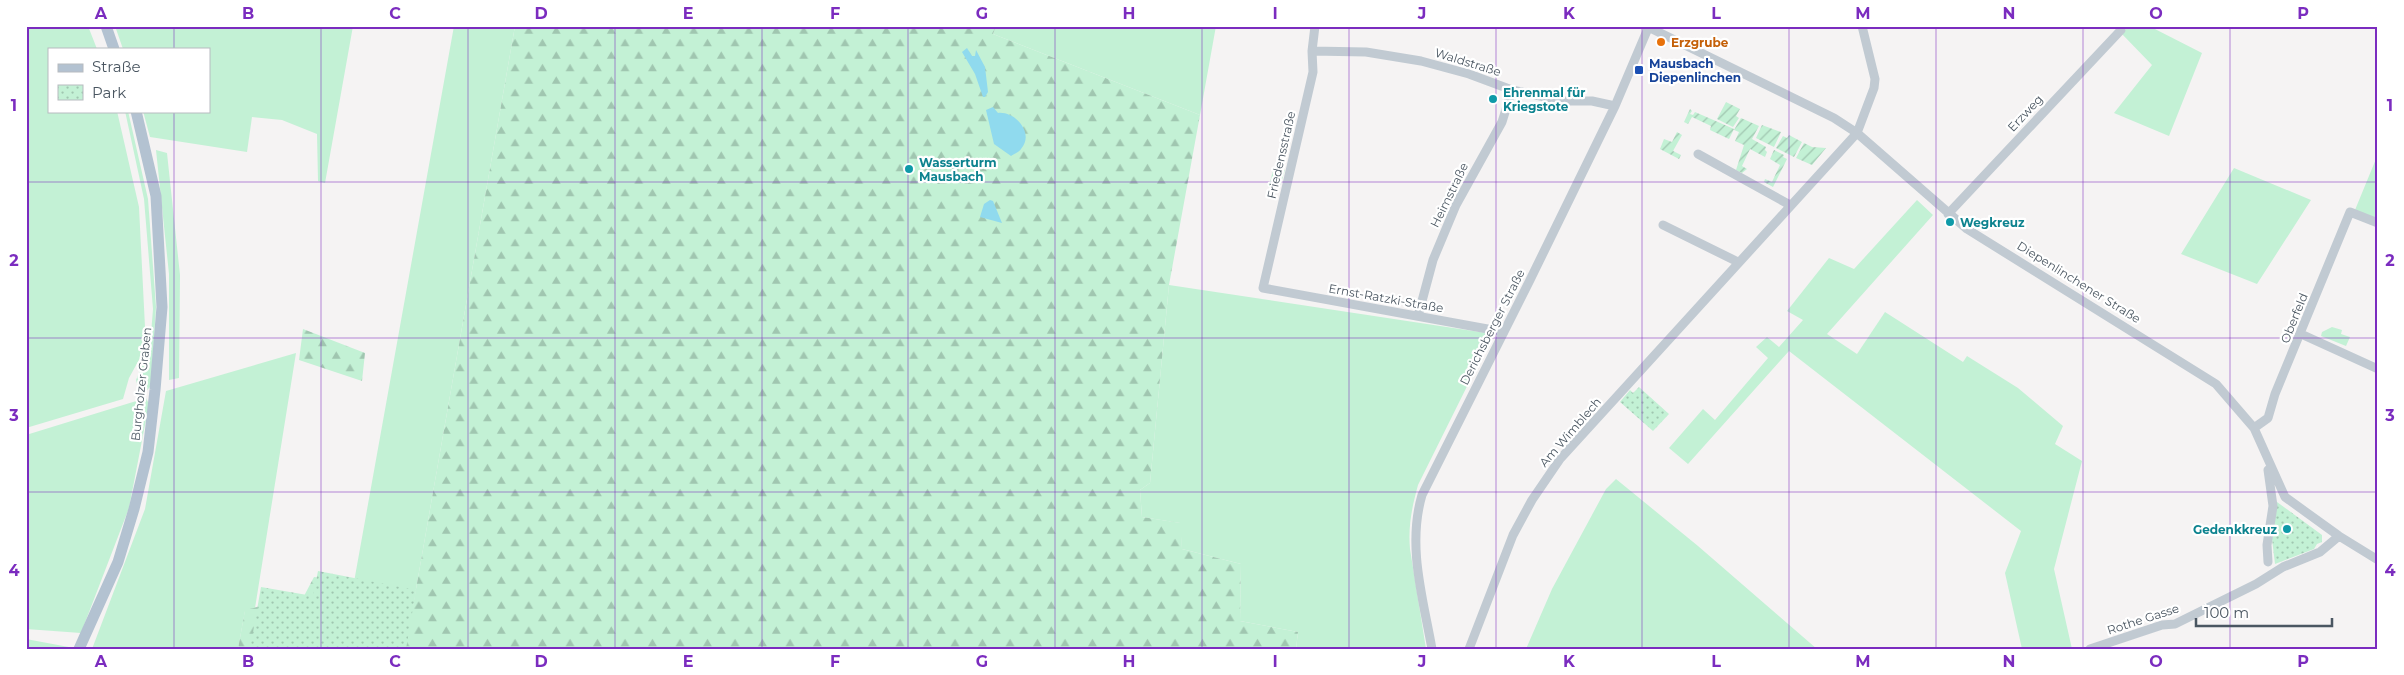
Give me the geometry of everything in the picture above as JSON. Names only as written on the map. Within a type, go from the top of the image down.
[{"type":"main road","points":[[106,26],[114,48]]},
{"type":"main road","name":"Burgholzer Graben","points":[[79,649],[118,562],[134,509],[148,452],[155,390],[162,307],[156,196],[136,112]]},
{"type":"street","name":"Friedensstraße","points":[[1263,288],[1313,72],[1312,51],[1315,26]]},
{"type":"street","points":[[1857,133],[1874,88],[1875,79],[1862,26]]},
{"type":"street","name":"Diepenlinchener Straße","points":[[1648,27],[1814,107],[1857,133],[1967,229],[2195,368],[2216,384],[2238,407],[2254,428],[2285,497],[2339,536],[2378,560]]},
{"type":"street","name":"Derichsberger Straße","points":[[1432,649],[1416,552],[1416,513],[1432,472],[1504,332],[1614,106],[1648,27]]},
{"type":"street","name":"Erzweg","points":[[1948,214],[2121,30]]},
{"type":"street","name":"Waldstraße","points":[[1312,51],[1366,52],[1421,61],[1468,74],[1512,90],[1564,101],[1592,101],[1614,106]]},
{"type":"street","name":"Heimstraße","points":[[1418,316],[1433,260],[1456,205],[1502,122],[1512,90]]},
{"type":"street","name":"Am Wimblech","points":[[1469,649],[1512,535],[1549,474],[1579,438],[1857,133]]},
{"type":"street","points":[[1698,154],[1790,205]]},
{"type":"street","name":"Oberfeld","points":[[2254,428],[2268,418],[2275,394],[2350,212],[2378,223]]},
{"type":"street","points":[[1663,225],[1738,262]]},
{"type":"street","name":"Ernst-Ratzki-Straße","points":[[1263,288],[1504,332]]},
{"type":"street","points":[[2301,334],[2378,369]]},
{"type":"street","points":[[2266,455],[2273,506],[2267,545],[2268,562]]},
{"type":"street","name":"Rothe Gasse","points":[[2090,649],[2162,625],[2175,624],[2256,584],[2283,567],[2320,552],[2339,536]]},
{"type":"green space","points":[[26,26],[88,26],[97,48],[48,48],[48,112],[117,112],[139,207],[146,347],[129,378],[123,399],[26,428]]},
{"type":"green space","points":[[115,26],[353,26],[325,183],[318,181],[317,134],[282,120],[252,117],[247,152],[150,137],[143,112],[210,112],[210,48],[123,48]]},
{"type":"green space","points":[[454,26],[515,26],[413,606],[354,582]]},
{"type":"green space","points":[[515,26],[996,26],[993,34],[1200,115],[1169,285],[1150,483],[1140,490],[1142,517],[1181,523],[1182,549],[1241,564],[1240,621],[1298,632],[1296,649],[238,649],[245,610],[304,596],[314,577],[354,582],[413,606]]},
{"type":"green space","points":[[996,26],[1216,26],[1200,115],[993,34]]},
{"type":"green space","points":[[2128,26],[2149,26],[2202,53],[2169,136],[2114,113],[2152,65],[2122,34]]},
{"type":"green space","points":[[1726,102],[1740,109],[1736,116],[1739,118],[1733,127],[1717,119]]},
{"type":"green space","points":[[1690,109],[1692,111],[1690,114],[1693,115],[1695,112],[1734,129],[1729,139],[1710,130],[1711,126],[1692,117],[1688,124],[1684,122]]},
{"type":"green space","points":[[125,112],[128,112],[148,199],[156,307],[151,386],[146,391],[139,391],[136,380],[150,347],[153,309],[144,199]]},
{"type":"green space","points":[[1741,118],[1759,126],[1752,139],[1766,147],[1765,150],[1767,152],[1765,157],[1750,149],[1742,166],[1747,169],[1742,173],[1736,170],[1744,145],[1735,141],[1739,132],[1734,130]]},
{"type":"green space","points":[[1762,125],[1781,132],[1774,147],[1756,138]]},
{"type":"green space","points":[[1677,132],[1682,135],[1673,151],[1681,155],[1679,159],[1660,149],[1664,139],[1672,142]]},
{"type":"green space","points":[[1789,135],[1802,142],[1794,157],[1776,148],[1783,136],[1787,138]]},
{"type":"green space","points":[[1804,143],[1812,147],[1826,148],[1812,165],[1796,158]]},
{"type":"green space","points":[[156,150],[167,153],[180,275],[179,378],[169,380],[169,274]]},
{"type":"green space","points":[[1774,150],[1784,155],[1783,157],[1787,159],[1773,187],[1764,182],[1765,179],[1772,182],[1780,165],[1770,159]]},
{"type":"green space","points":[[2378,154],[2378,220],[2355,210]]},
{"type":"green space","points":[[1274,167],[1285,170],[1279,189],[1269,186]]},
{"type":"green space","points":[[2234,168],[2311,200],[2257,284],[2181,254]]},
{"type":"green space","points":[[1917,200],[1933,215],[1827,334],[1857,354],[1885,312],[1963,362],[1967,356],[2018,388],[2063,426],[2055,444],[2082,461],[2054,569],[2072,649],[2022,649],[2005,573],[2021,531],[1789,351],[1688,464],[1669,448],[1703,409],[1715,420],[1768,358],[1756,347],[1767,337],[1779,347],[1803,320],[1787,311],[1829,258],[1854,269]]},
{"type":"green space","points":[[1169,285],[1493,334],[1418,485],[1414,501],[1410,524],[1410,549],[1426,649],[1296,649],[1298,632],[1240,621],[1241,564],[1182,549],[1180,523],[1142,517],[1140,490],[1150,483]]},
{"type":"green space","points":[[2332,327],[2342,330],[2341,334],[2350,337],[2346,346],[2321,336],[2322,332]]},
{"type":"green space","points":[[303,329],[365,353],[362,381],[299,360]]},
{"type":"green space","points":[[296,353],[255,608],[245,611],[238,649],[92,649],[145,509],[166,391]]},
{"type":"green space","points":[[1639,387],[1669,414],[1653,431],[1620,402],[1630,390],[1633,393]]},
{"type":"green space","points":[[146,398],[149,404],[129,508],[81,633],[26,629],[26,435]]},
{"type":"green space","points":[[1616,479],[1698,546],[1817,649],[1526,649],[1552,589],[1606,489]]},
{"type":"green space","points":[[2277,502],[2322,535],[2322,542],[2317,544],[2314,549],[2275,564],[2272,539]]},
{"type":"green space","points":[[318,571],[416,590],[406,649],[250,649],[261,587],[313,596]]},
{"type":"green space","points":[[26,639],[74,648],[26,649]]},
{"type":"water","points":[[967,48],[972,56],[975,56],[976,50],[985,67],[988,92],[985,97],[983,97],[975,74],[962,52]]},
{"type":"water","points":[[993,107],[998,113],[1004,113],[1016,119],[1024,130],[1026,136],[1025,143],[1020,150],[1011,156],[994,144],[986,110]]},
{"type":"water","points":[[990,200],[993,201],[1002,223],[980,217],[984,204]]},
{"type":"place","name":"Erzgrube","points":[[1661,42]]},
{"type":"place","name":"Mausbach Diepenlinchen","points":[[1639,70]]},
{"type":"place","name":"Ehrenmal für Kriegstote","points":[[1493,99]]},
{"type":"place","name":"Wasserturm Mausbach","points":[[909,169]]},
{"type":"place","name":"Wegkreuz","points":[[1950,222]]},
{"type":"place","name":"Gedenkkreuz","points":[[2287,529]]}]
